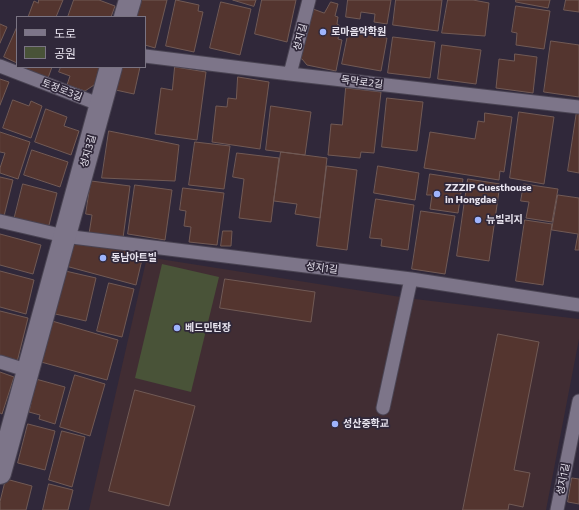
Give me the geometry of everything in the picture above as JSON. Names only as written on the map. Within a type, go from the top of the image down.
[{"type":"street","points":[[125,16],[130,0]]},
{"type":"street","name":"성지3길","points":[[0,473],[111,68]]},
{"type":"lane","name":"성지길","points":[[290,74],[309,0]]},
{"type":"lane","name":"독막로2길","points":[[146,56],[579,107]]},
{"type":"lane","name":"토정로3길","points":[[0,66],[101,105]]},
{"type":"lane","points":[[0,221],[64,236]]},
{"type":"lane","name":"성지1길","points":[[64,236],[411,279],[579,305]]},
{"type":"lane","points":[[383,408],[411,279]]},
{"type":"lane","points":[[0,362],[28,371]]},
{"type":"lane","name":"성지1길","points":[[557,510],[579,401]]},
{"type":"shaded area","name":"성산중학교","points":[[147,257],[407,298],[579,319],[579,339],[546,510],[89,510]]},
{"type":"green space","name":"베드민턴장","points":[[162,264],[219,277],[191,392],[135,378]]},
{"type":"building","points":[[39,0],[63,0],[56,16],[28,16],[34,1],[38,3]]},
{"type":"building","points":[[74,0],[99,0],[115,6],[111,16],[68,16]]},
{"type":"building","points":[[138,0],[167,0],[155,48],[146,45],[146,16],[133,16]]},
{"type":"building","points":[[176,0],[199,5],[198,11],[203,12],[194,52],[166,46]]},
{"type":"building","points":[[233,0],[256,0],[254,6]]},
{"type":"building","points":[[262,0],[296,0],[287,42],[255,34]]},
{"type":"building","points":[[348,0],[391,0],[387,24],[374,22],[375,14],[361,12],[360,19],[346,17]]},
{"type":"building","points":[[396,0],[442,0],[438,31],[393,25]]},
{"type":"building","points":[[448,0],[473,0],[489,3],[485,36],[442,33]]},
{"type":"building","points":[[516,0],[550,0],[548,8],[516,2]]},
{"type":"building","points":[[566,0],[579,0],[579,12],[564,10]]},
{"type":"building","points":[[221,2],[251,9],[240,55],[210,48]]},
{"type":"building","name":"로마음악학원","points":[[331,2],[338,4],[335,16],[338,17],[337,24],[340,26],[338,39],[342,40],[336,71],[307,65],[302,59],[299,58],[313,9],[324,13]]},
{"type":"building","points":[[516,6],[550,11],[544,49],[516,45],[517,33],[512,32]]},
{"type":"building","points":[[0,24],[7,27],[0,43]]},
{"type":"building","points":[[16,29],[16,63],[4,57]]},
{"type":"building","points":[[349,30],[387,38],[381,71],[342,64]]},
{"type":"building","points":[[393,37],[435,42],[430,78],[388,73]]},
{"type":"building","points":[[551,41],[579,45],[579,97],[544,92]]},
{"type":"building","points":[[442,45],[481,50],[476,84],[438,79]]},
{"type":"building","points":[[515,54],[537,57],[533,93],[496,88],[499,59],[514,61]]},
{"type":"building","points":[[175,67],[206,72],[197,140],[155,134],[161,88],[172,90]]},
{"type":"building","points":[[26,68],[52,68],[48,78]]},
{"type":"building","points":[[61,68],[102,68],[97,83],[85,91],[67,85],[70,76],[59,72]]},
{"type":"building","points":[[119,68],[140,68],[134,94],[111,89]]},
{"type":"building","points":[[238,77],[269,82],[260,149],[212,142],[216,106],[227,107],[228,98],[236,99]]},
{"type":"building","points":[[0,79],[9,82],[0,105]]},
{"type":"building","points":[[346,88],[381,92],[374,153],[361,152],[360,158],[328,155],[331,124],[342,125]]},
{"type":"building","points":[[387,98],[423,102],[417,151],[382,147]]},
{"type":"building","points":[[13,100],[29,106],[31,101],[42,106],[31,138],[3,128]]},
{"type":"building","points":[[271,106],[311,112],[305,155],[266,150]]},
{"type":"building","points":[[46,109],[67,117],[64,126],[79,131],[71,155],[35,142]]},
{"type":"building","points":[[577,111],[579,111],[579,173],[568,171]]},
{"type":"building","points":[[519,112],[554,117],[544,184],[510,178]]},
{"type":"building","points":[[485,113],[512,117],[504,172],[500,171],[499,180],[424,168],[430,132],[475,139],[478,121],[484,122]]},
{"type":"building","points":[[109,131],[179,145],[175,181],[102,178]]},
{"type":"building","points":[[0,132],[30,142],[18,179],[0,173],[0,168],[5,153],[0,152]]},
{"type":"building","points":[[195,142],[230,146],[224,189],[189,185]]},
{"type":"building","points":[[32,150],[68,162],[60,187],[24,175]]},
{"type":"building","points":[[281,152],[327,158],[320,218],[295,214],[297,204],[274,201]]},
{"type":"building","points":[[237,153],[279,158],[271,222],[239,218],[244,179],[233,177]]},
{"type":"building","points":[[327,166],[357,170],[347,250],[317,246]]},
{"type":"building","points":[[378,166],[419,173],[415,200],[374,193]]},
{"type":"building","points":[[430,174],[463,179],[458,213],[430,209],[432,195],[427,195]]},
{"type":"building","points":[[0,177],[13,180],[4,216],[0,215]]},
{"type":"building","name":"뉴빌리지","points":[[468,179],[500,184],[489,261],[457,256]]},
{"type":"building","points":[[91,181],[130,186],[123,238],[89,234],[92,215],[86,214]]},
{"type":"building","points":[[23,184],[57,193],[48,229],[14,220]]},
{"type":"building","points":[[524,184],[558,189],[552,222],[526,218],[529,202],[521,201]]},
{"type":"building","points":[[135,185],[172,190],[165,240],[128,234]]},
{"type":"building","points":[[183,188],[224,193],[217,245],[189,242],[191,227],[184,226],[186,211],[180,210]]},
{"type":"building","points":[[558,195],[579,198],[579,250],[575,250],[578,234],[552,230]]},
{"type":"building","points":[[376,199],[414,205],[408,250],[381,246],[382,239],[370,238]]},
{"type":"building","points":[[421,211],[455,216],[445,274],[412,269]]},
{"type":"building","points":[[525,220],[552,224],[543,285],[516,281]]},
{"type":"building","points":[[223,231],[232,231],[231,246],[221,246]]},
{"type":"building","points":[[0,234],[41,245],[33,274],[0,265]]},
{"type":"building","name":"동남아트빌","points":[[76,240],[144,251],[136,285],[62,265],[67,247]]},
{"type":"building","points":[[61,270],[96,278],[86,321],[51,313]]},
{"type":"building","points":[[0,271],[34,280],[26,314],[0,307]]},
{"type":"building","points":[[225,279],[315,292],[311,322],[220,308]]},
{"type":"building","points":[[109,283],[134,289],[122,337],[97,331]]},
{"type":"building","points":[[0,311],[28,318],[17,362],[0,357]]},
{"type":"building","points":[[52,321],[118,340],[107,380],[41,362]]},
{"type":"building","points":[[498,334],[539,342],[514,470],[530,473],[523,507],[509,504],[508,510],[463,510]]},
{"type":"building","points":[[0,372],[14,377],[2,414],[0,413]]},
{"type":"building","points":[[75,375],[105,384],[90,436],[60,427]]},
{"type":"building","points":[[32,378],[65,387],[55,424],[39,419],[40,415],[29,412],[31,403],[26,402]]},
{"type":"building","points":[[135,390],[195,406],[169,506],[109,491]]},
{"type":"building","points":[[28,424],[55,431],[45,470],[18,463]]},
{"type":"building","points":[[62,431],[85,437],[72,487],[49,480]]},
{"type":"building","points":[[572,478],[579,479],[579,504],[568,502]]},
{"type":"building","points":[[6,479],[32,486],[26,510],[0,510],[0,502]]},
{"type":"building","points":[[49,484],[73,490],[68,510],[43,510]]},
{"type":"place","name":"로마음악학원","points":[[323,32]]},
{"type":"place","name":"ZZZIP Guesthouse in Hongdae","points":[[437,194]]},
{"type":"place","name":"뉴빌리지","points":[[478,220]]},
{"type":"place","name":"동남아트빌","points":[[103,258]]},
{"type":"place","name":"베드민턴장","points":[[177,328]]},
{"type":"place","name":"성산중학교","points":[[335,424]]}]
